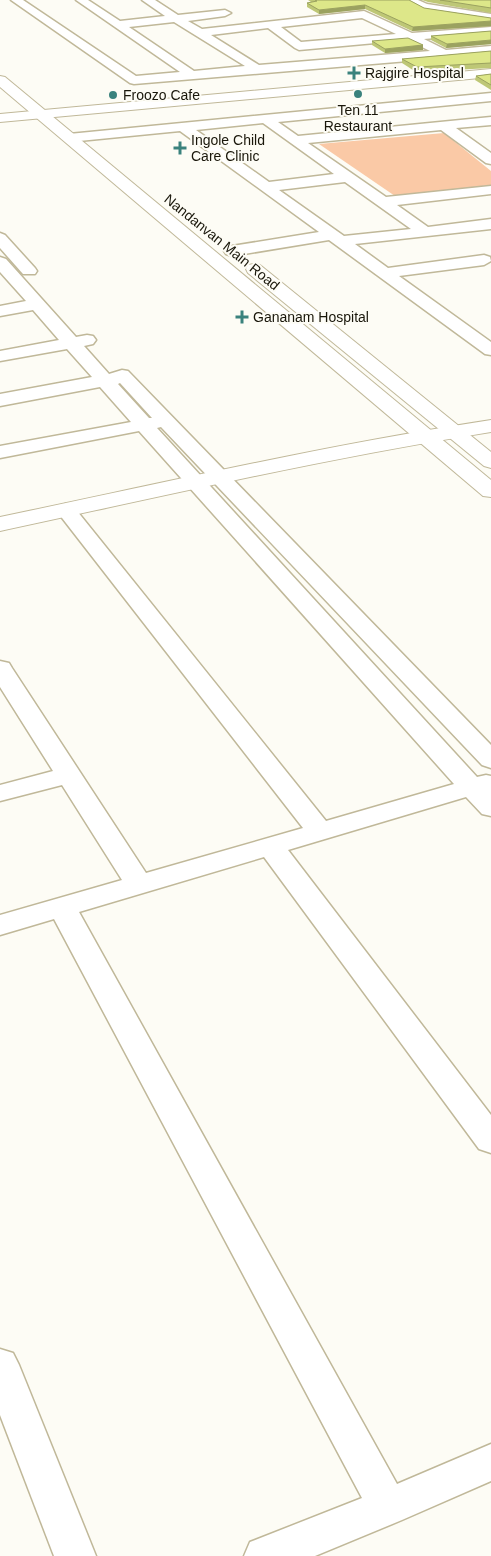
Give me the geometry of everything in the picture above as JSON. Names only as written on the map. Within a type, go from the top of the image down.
[{"type":"main road","points":[[4,72],[64,112],[113,154]]},
{"type":"main road","points":[[4,72],[41,114],[491,491]]},
{"type":"main road","points":[[0,118],[484,74]]},
{"type":"main road","name":"Nandanvan Main Road","points":[[218,239],[491,462]]},
{"type":"main road","points":[[0,524],[220,477],[426,436],[491,426]]},
{"type":"street","points":[[16,0],[134,80]]},
{"type":"street","points":[[81,0],[192,75]]},
{"type":"street","points":[[409,0],[424,7],[491,17]]},
{"type":"street","points":[[149,2],[169,2]]},
{"type":"street","points":[[149,2],[257,69]]},
{"type":"street","points":[[346,5],[484,74]]},
{"type":"street","points":[[119,26],[233,12]]},
{"type":"street","points":[[199,33],[364,14]]},
{"type":"street","points":[[272,25],[324,63]]},
{"type":"street","points":[[299,46],[491,30]]},
{"type":"street","points":[[149,104],[127,86],[134,80],[491,50]]},
{"type":"street","points":[[462,76],[490,98]]},
{"type":"street","points":[[69,138],[490,98]]},
{"type":"street","points":[[266,119],[425,232]]},
{"type":"street","points":[[295,140],[491,121]]},
{"type":"street","points":[[443,125],[491,160]]},
{"type":"street","points":[[183,127],[491,350]]},
{"type":"street","points":[[266,187],[347,177]]},
{"type":"street","points":[[382,202],[491,190]]},
{"type":"street","points":[[232,251],[336,238],[425,232],[491,224]]},
{"type":"street","points":[[0,238],[81,341],[114,379],[144,425],[195,482],[482,784],[491,808]]},
{"type":"street","points":[[384,272],[489,262]]},
{"type":"street","points":[[3,269],[38,304],[81,341]]},
{"type":"street","points":[[0,311],[38,304]]},
{"type":"street","points":[[0,356],[81,341]]},
{"type":"street","points":[[0,400],[114,379],[167,421],[491,760]]},
{"type":"street","points":[[0,452],[167,421]]},
{"type":"street","points":[[66,510],[320,831]]},
{"type":"street","points":[[0,668],[138,883]]},
{"type":"street","points":[[0,794],[69,775]]},
{"type":"street","points":[[0,925],[138,883],[482,784]]},
{"type":"street","points":[[270,845],[491,1140]]},
{"type":"street","points":[[61,906],[388,1507]]},
{"type":"street","points":[[0,1365],[76,1556]]},
{"type":"street","points":[[265,1556],[388,1507],[491,1462]]},
{"type":"shaded area","points":[[444,133],[491,171],[491,185],[395,196],[319,144]]},
{"type":"building","points":[[315,0],[409,0],[424,8],[491,18],[491,21],[413,27],[365,5],[319,10],[307,3],[317,1]]},
{"type":"building","points":[[440,0],[491,0],[491,8]]},
{"type":"building","points":[[491,31],[491,40],[447,44],[431,36]]},
{"type":"building","points":[[408,38],[423,45],[385,49],[372,41]]},
{"type":"building","points":[[491,51],[491,63],[417,67],[402,59]]},
{"type":"building","points":[[491,74],[491,85],[476,76]]},
{"type":"place","name":"Rajgire Hospital","points":[[354,73]]},
{"type":"place","name":"Ten 11 Restaurant","points":[[358,94]]},
{"type":"place","name":"Froozo Cafe","points":[[113,95]]},
{"type":"place","name":"Ingole Child Care Clinic","points":[[180,148]]},
{"type":"place","name":"Gananam Hospital","points":[[242,317]]}]
